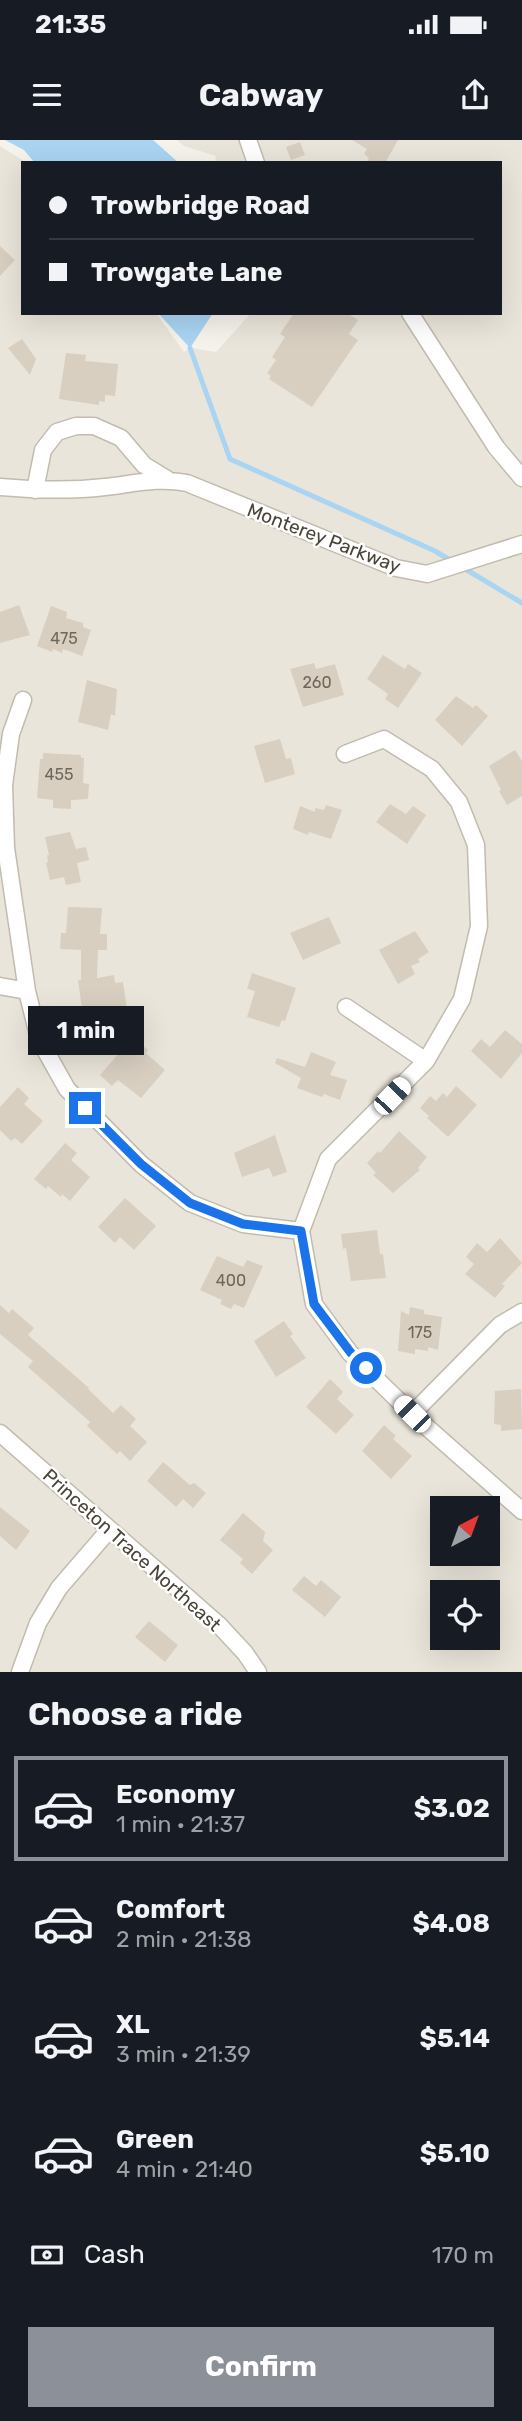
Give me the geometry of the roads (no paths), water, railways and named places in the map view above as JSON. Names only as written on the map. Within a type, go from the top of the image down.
[{"type":"street","points":[[248,140],[255,161]]},
{"type":"street","points":[[411,315],[496,447],[522,478]]},
{"type":"street","name":"Monterey Parkway","points":[[35,490],[43,450],[57,432],[76,426],[94,426],[121,438],[144,465],[167,479]]},
{"type":"street","name":"Monterey Parkway","points":[[0,487],[35,490],[102,488],[167,479],[187,483],[396,568],[427,574],[522,544]]},
{"type":"street","points":[[23,699],[11,734],[4,785],[6,848],[27,991],[39,1039],[67,1089],[141,1164],[190,1203],[243,1224],[301,1231]]},
{"type":"street","points":[[345,754],[384,739],[432,769],[458,802],[476,845],[479,926],[462,999],[426,1061],[328,1158],[301,1231],[314,1304],[351,1353],[412,1414],[522,1511]]},
{"type":"street","points":[[0,986],[27,991]]},
{"type":"street","points":[[346,1007],[426,1061]]},
{"type":"street","points":[[412,1414],[500,1325],[522,1312]]},
{"type":"street","name":"Princeton Trace Northeast","points":[[0,1433],[219,1625],[258,1672]]},
{"type":"street","points":[[20,1672],[38,1623],[59,1588],[109,1530]]},
{"type":"water","points":[[5,140],[153,140],[177,161],[33,161],[24,150]]},
{"type":"water","points":[[160,315],[212,315],[190,348]]},
{"type":"waterway","points":[[190,348],[230,459],[435,551],[453,562]]},
{"type":"waterway","points":[[462,567],[522,603]]}]
